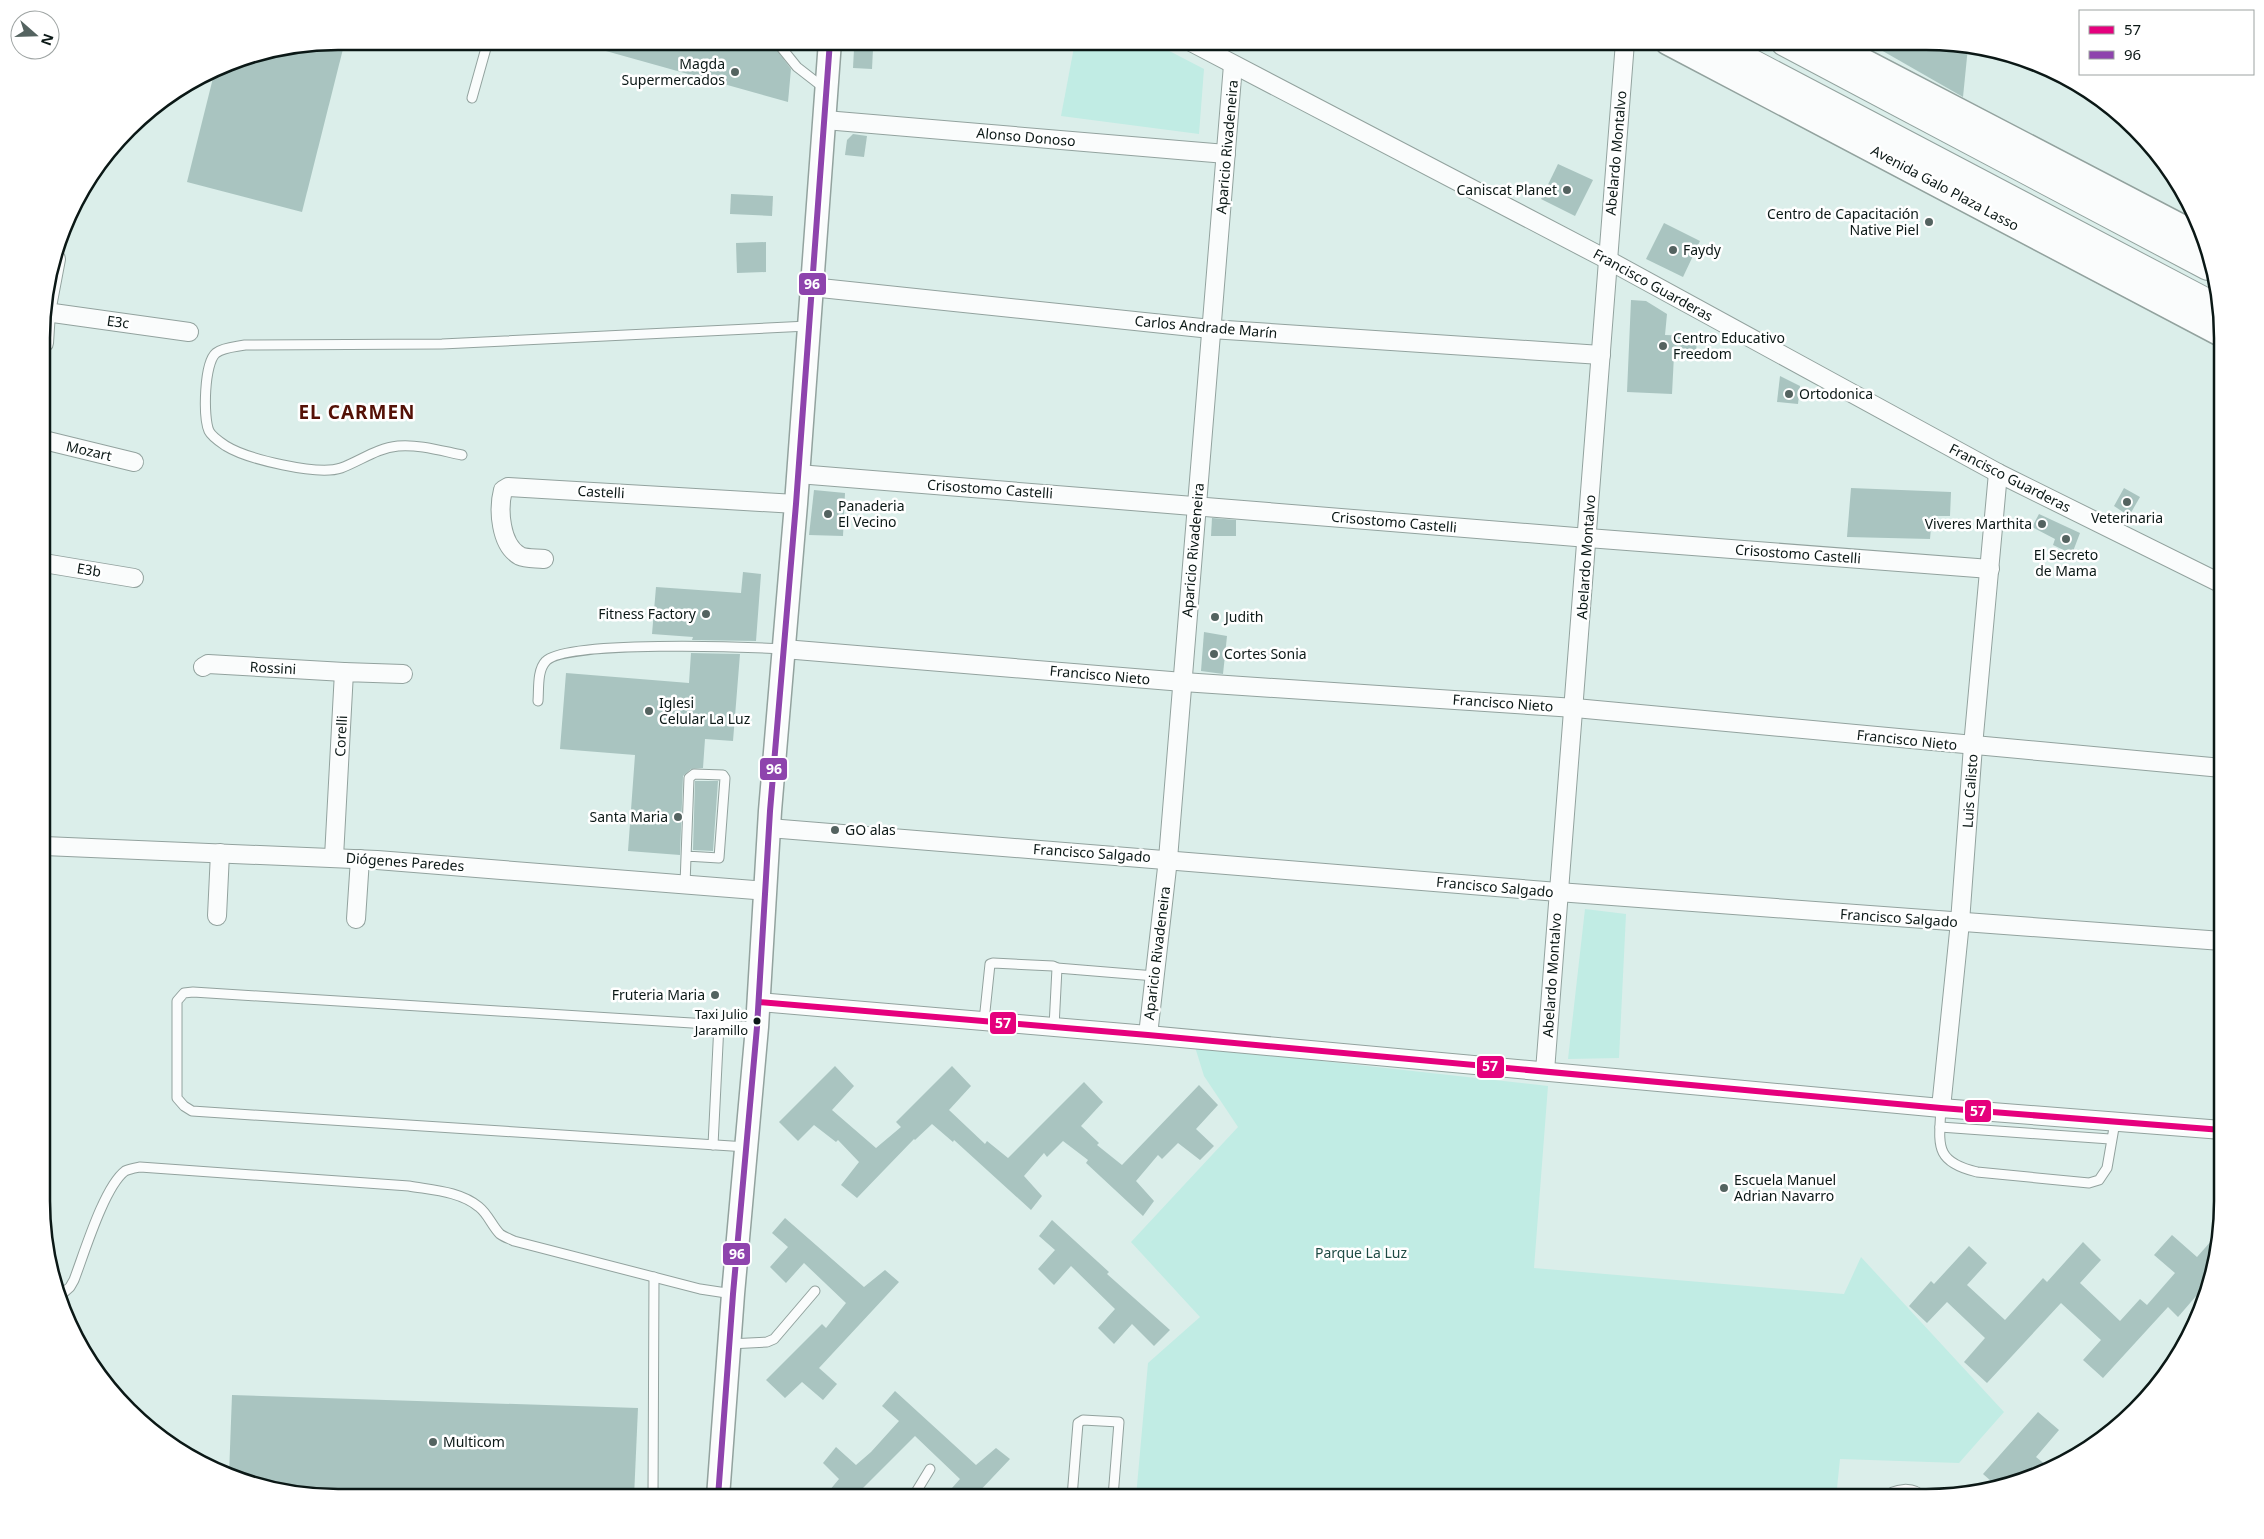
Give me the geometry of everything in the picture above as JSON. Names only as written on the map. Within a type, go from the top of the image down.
[{"type":"main road","name":"Avenida Galo Plaza Lasso","points":[[1683,50],[2214,330]]},
{"type":"main road","name":"Avenida Galo Plaza Lasso","points":[[1726,50],[2212,306]]},
{"type":"main road","points":[[1800,50],[2204,264]]},
{"type":"main road","points":[[1841,50],[2195,234]]},
{"type":"street","points":[[719,1489],[733,1294],[757,1027],[769,828],[796,504],[830,50]]},
{"type":"street","name":"Francisco Guarderas","points":[[1206,50],[1608,260],[1998,473],[2214,580]]},
{"type":"street","name":"Abelardo Montalvo","points":[[1545,1071],[1558,892],[1575,708],[1624,50]]},
{"type":"street","name":"Aparicio Rivadeneira","points":[[1148,1035],[1168,859],[1233,65]]},
{"type":"street","name":"Alonso Donoso","points":[[825,120],[1226,154]]},
{"type":"street","name":"Carlos Andrade Marín","points":[[811,287],[1211,329],[1601,355]]},
{"type":"street","name":"E3c","points":[[51,313],[189,332]]},
{"type":"street","name":"Mozart","points":[[50,441],[134,462]]},
{"type":"street","name":"Luis Calisto","points":[[1941,1108],[1960,922],[1973,746],[1998,473]]},
{"type":"street","name":"Crisostomo Castelli","points":[[798,474],[1588,538],[1990,568]]},
{"type":"street","name":"Castelli","points":[[544,559],[520,556],[507,543],[500,510],[503,490],[508,487],[796,504]]},
{"type":"street","name":"E3b","points":[[50,564],[134,578]]},
{"type":"street","name":"Francisco Nieto","points":[[784,649],[1183,682],[1575,708],[2214,767]]},
{"type":"street","name":"Rossini","points":[[203,668],[208,664],[344,672]]},
{"type":"street","points":[[344,672],[403,674]]},
{"type":"street","name":"Corelli","points":[[334,857],[344,672]]},
{"type":"street","name":"Francisco Salgado","points":[[769,828],[1558,892],[2214,941]]},
{"type":"street","name":"Diógenes Paredes","points":[[50,846],[334,857],[766,890]]},
{"type":"street","points":[[217,916],[220,853]]},
{"type":"street","points":[[356,919],[360,859]]},
{"type":"street","points":[[758,1002],[1148,1035],[1941,1108],[2214,1129]]},
{"type":"lane","points":[[472,98],[485,50]]},
{"type":"lane","points":[[783,50],[797,67],[827,90]]},
{"type":"lane","points":[[462,455],[398,446],[374,452],[339,468],[325,470],[277,463],[242,454],[227,447],[210,431],[205,411],[209,365],[214,354],[223,349],[245,345],[442,344],[809,326]]},
{"type":"lane","points":[[538,701],[542,668],[546,660],[561,654],[589,649],[673,646],[784,649]]},
{"type":"lane","points":[[685,884],[686,856],[690,778],[694,774],[723,775],[725,778],[719,858],[686,856]]},
{"type":"lane","points":[[984,1021],[990,964],[1045,965],[1057,968],[1155,976]]},
{"type":"lane","points":[[1054,1027],[1057,968]]},
{"type":"lane","points":[[747,1147],[192,1111],[177,1098],[177,1001],[184,993],[193,992],[757,1027]]},
{"type":"lane","points":[[713,1144],[719,1024]]},
{"type":"lane","points":[[1941,1108],[1940,1149],[1945,1156],[1967,1170],[2089,1183],[2099,1180],[2107,1168],[2110,1139],[2115,1122]]},
{"type":"lane","points":[[1940,1127],[2110,1139]]},
{"type":"lane","points":[[64,1292],[74,1280],[103,1206],[116,1180],[126,1170],[140,1167],[409,1186],[441,1192],[458,1196],[478,1206],[492,1221],[501,1235],[514,1241],[700,1289],[733,1294]]},
{"type":"lane","points":[[653,1489],[654,1277]]},
{"type":"lane","points":[[729,1344],[767,1342],[774,1339],[815,1291]]},
{"type":"lane","points":[[1073,1489],[1078,1423],[1082,1420],[1119,1422],[1114,1489]]},
{"type":"lane","points":[[918,1489],[930,1469]]},
{"type":"green space","points":[[1073,50],[1167,50],[1204,69],[1199,134],[1061,116]]},
{"type":"green space","points":[[1585,909],[1626,914],[1619,1058],[1568,1059]]},
{"type":"green space","name":"Parque La Luz","points":[[1195,1047],[1548,1086],[1534,1268],[1844,1294],[1861,1257],[2004,1412],[1959,1463],[1840,1459],[1837,1489],[1137,1489],[1148,1363],[1200,1317],[1131,1242],[1238,1127],[1204,1076]]},
{"type":"building","points":[[343,50],[302,212],[187,182],[213,79],[245,65],[263,60],[300,52]]},
{"type":"building","name":"Magda Supermercados","points":[[602,50],[777,50],[791,69],[788,102]]},
{"type":"building","points":[[854,50],[873,50],[872,69],[853,68]]},
{"type":"building","points":[[1881,50],[1967,53],[1963,97]]},
{"type":"building","points":[[853,134],[867,136],[864,157],[845,155],[847,140]]},
{"type":"building","name":"Caniscat Planet","points":[[1558,164],[1593,180],[1575,216],[1541,199]]},
{"type":"building","points":[[731,194],[773,196],[772,216],[730,214]]},
{"type":"building","name":"Faydy","points":[[1664,223],[1700,241],[1683,277],[1646,259]]},
{"type":"building","points":[[766,242],[766,272],[737,273],[736,243]]},
{"type":"building","name":"Centro Educativo Freedom","points":[[1631,300],[1646,301],[1667,314],[1665,335],[1697,336],[1696,356],[1674,355],[1672,394],[1627,392]]},
{"type":"building","name":"Ortodonica","points":[[1780,376],[1800,386],[1798,404],[1777,402]]},
{"type":"building","points":[[1851,488],[1951,492],[1950,516],[1932,516],[1930,539],[1847,537]]},
{"type":"building","name":"Veterinaria","points":[[2124,488],[2140,497],[2129,516],[2114,506]]},
{"type":"building","name":"Panaderia El Vecino","points":[[814,490],[845,493],[843,536],[809,535]]},
{"type":"building","points":[[2039,514],[2080,533],[2072,554],[2053,545],[2055,539],[2032,527]]},
{"type":"building","points":[[1212,518],[1236,520],[1236,536],[1211,536]]},
{"type":"building","name":"Fitness Factory","points":[[743,572],[761,574],[756,641],[692,640],[693,637],[652,634],[656,587],[741,593]]},
{"type":"building","name":"Cortes Sonia","points":[[1204,632],[1227,636],[1223,674],[1201,671]]},
{"type":"building","name":"Iglesi Celular La Luz","points":[[691,653],[740,654],[733,741],[705,739],[703,768],[691,769],[683,776],[680,855],[628,851],[635,755],[560,749],[566,673],[689,683]]},
{"type":"building","points":[[695,781],[718,781],[713,851],[693,850]]},
{"type":"building","points":[[835,1066],[854,1086],[832,1110],[876,1148],[901,1127],[896,1122],[952,1066],[971,1086],[949,1110],[985,1144],[987,1141],[1008,1158],[1084,1082],[1103,1102],[1081,1126],[1099,1143],[1097,1145],[1122,1165],[1199,1085],[1218,1105],[1196,1129],[1214,1146],[1200,1160],[1178,1143],[1162,1159],[1158,1155],[1136,1181],[1154,1201],[1143,1216],[1086,1163],[1088,1160],[1063,1141],[1047,1157],[1044,1153],[1024,1176],[1042,1196],[1031,1210],[954,1140],[953,1142],[932,1124],[914,1139],[857,1198],[841,1185],[859,1162],[838,1140],[836,1142],[814,1125],[798,1141],[779,1122]]},
{"type":"building","points":[[785,1218],[864,1287],[885,1270],[899,1282],[819,1368],[837,1384],[823,1400],[802,1382],[785,1398],[766,1380],[822,1324],[826,1328],[846,1303],[804,1263],[786,1283],[770,1267],[788,1247],[772,1233]]},
{"type":"building","points":[[1052,1220],[1109,1272],[1107,1274],[1170,1330],[1154,1346],[1132,1324],[1114,1344],[1098,1328],[1115,1309],[1071,1266],[1054,1285],[1038,1269],[1055,1250],[1039,1236]]},
{"type":"building","points":[[2172,1235],[2197,1257],[2212,1240],[2200,1292],[2178,1317],[2168,1307],[2103,1378],[2083,1360],[2101,1340],[2061,1303],[1987,1383],[1964,1362],[1985,1338],[1947,1302],[1927,1323],[1909,1306],[1931,1281],[1934,1284],[1969,1246],[1987,1263],[1967,1285],[2005,1320],[2043,1278],[2047,1282],[2083,1242],[2101,1260],[2080,1283],[2120,1321],[2140,1299],[2147,1305],[2175,1273],[2154,1255]]},
{"type":"building","points":[[895,1391],[976,1465],[996,1448],[1010,1459],[982,1489],[951,1489],[960,1479],[915,1436],[862,1489],[831,1489],[839,1479],[823,1463],[836,1447],[856,1465],[871,1452],[899,1421],[882,1406]]},
{"type":"building","name":"Multicom","points":[[232,1395],[638,1408],[634,1489],[338,1489],[300,1487],[263,1479],[229,1468]]},
{"type":"building","points":[[2038,1412],[2059,1430],[2036,1457],[2044,1463],[2019,1474],[1991,1481],[1983,1474]]},
{"type":"transit line","name":"96","points":[[719,1489],[733,1294],[757,1027],[770,811],[796,504],[829,50]]},
{"type":"transit line","name":"57","points":[[759,1002],[1148,1035],[1941,1108],[2214,1129]]},
{"type":"place","name":"Magda Supermercados","points":[[735,72]]},
{"type":"place","name":"Caniscat Planet","points":[[1567,190]]},
{"type":"place","name":"Centro de Capacitación Native Piel","points":[[1929,222]]},
{"type":"place","name":"Faydy","points":[[1673,250]]},
{"type":"place","name":"Centro Educativo Freedom","points":[[1663,346]]},
{"type":"place","name":"Ortodonica","points":[[1789,394]]},
{"type":"place","name":"Veterinaria","points":[[2127,502]]},
{"type":"place","name":"Panaderia El Vecino","points":[[828,514]]},
{"type":"place","name":"Viveres Marthita","points":[[2042,524]]},
{"type":"place","name":"El Secreto de Mama","points":[[2066,539]]},
{"type":"place","name":"Fitness Factory","points":[[706,614]]},
{"type":"place","name":"Judith","points":[[1215,617]]},
{"type":"place","name":"Cortes Sonia","points":[[1214,654]]},
{"type":"place","name":"Iglesi Celular La Luz","points":[[649,711]]},
{"type":"place","name":"Santa Maria","points":[[678,817]]},
{"type":"place","name":"GO alas","points":[[835,830]]},
{"type":"place","name":"Fruteria Maria","points":[[715,995]]},
{"type":"place","name":"Taxi Julio Jaramillo","points":[[757,1021]]},
{"type":"place","name":"Escuela Manuel Adrian Navarro","points":[[1724,1188]]},
{"type":"place","name":"Multicom","points":[[433,1442]]},
{"type":"district","name":"EL CARMEN","points":[[357,412]]}]
